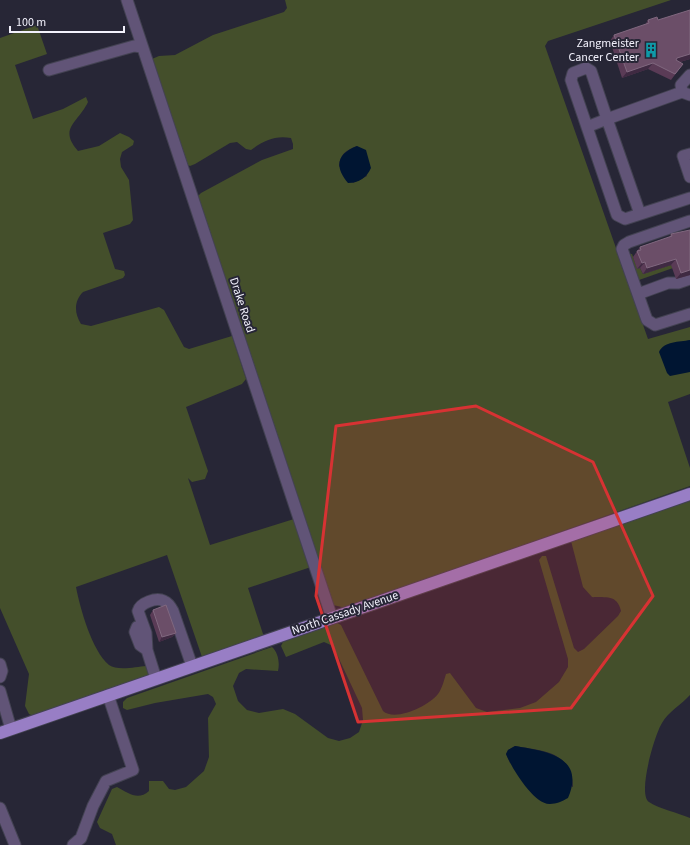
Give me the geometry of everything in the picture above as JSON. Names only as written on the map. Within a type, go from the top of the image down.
[{"type":"main road","name":"North Cassady Avenue","points":[[5,731],[690,494]]},
{"type":"street","name":"Drake Road","points":[[126,0],[332,618]]},
{"type":"street","points":[[49,70],[134,46],[142,47]]},
{"type":"street","points":[[640,214],[591,71],[586,68],[573,73],[571,80],[617,215],[625,219],[690,198]]},
{"type":"street","points":[[587,127],[686,93],[681,84],[690,75]]},
{"type":"street","points":[[690,154],[683,156],[690,177]]},
{"type":"street","points":[[690,221],[624,245],[622,249],[647,320],[655,325],[690,314]]},
{"type":"street","points":[[638,294],[672,280],[678,283],[690,279]]},
{"type":"street","points":[[156,679],[147,650],[147,640],[138,611],[140,606],[158,600],[166,601],[173,611],[192,666]]},
{"type":"street","points":[[0,664],[2,671],[0,677]]},
{"type":"street","points":[[0,691],[5,731]]},
{"type":"street","points":[[80,843],[93,806],[106,781],[133,770],[108,695]]},
{"type":"street","points":[[0,808],[3,823],[16,845]]},
{"type":"highlighted area","points":[[476,406],[593,462],[653,596],[571,708],[358,722],[316,596],[336,426]]},
{"type":"green space","points":[[285,0],[671,0],[548,41],[545,46],[648,339],[690,327],[690,394],[668,402],[690,468],[690,486],[346,608],[333,605],[329,599],[196,198],[201,193],[262,160],[293,149],[293,144],[291,138],[285,137],[265,141],[251,150],[246,149],[237,142],[230,143],[195,164],[190,166],[184,163],[152,59],[159,56],[175,55],[213,35],[284,12],[287,8]],"holes":[[[357,146],[367,176],[353,183],[339,166],[342,155]]]},
{"type":"green space","points":[[37,25],[47,54],[15,65],[33,119],[63,109],[86,97],[88,102],[70,131],[72,143],[78,151],[99,146],[120,133],[134,141],[133,145],[122,152],[120,159],[121,167],[129,180],[133,220],[130,224],[103,233],[115,269],[124,271],[125,275],[123,278],[83,292],[78,299],[76,307],[77,316],[81,324],[91,326],[159,307],[164,310],[184,347],[189,349],[232,336],[246,379],[242,384],[186,407],[208,471],[205,479],[192,482],[188,478],[210,545],[294,519],[311,567],[248,588],[264,637],[202,657],[167,555],[76,587],[80,606],[92,640],[103,658],[109,665],[117,668],[146,666],[150,671],[149,675],[33,716],[29,714],[25,706],[29,674],[0,608],[0,38]]},
{"type":"green space","points":[[630,254],[632,254],[637,268],[640,268],[643,274],[671,265],[673,268],[639,280]]},
{"type":"green space","points":[[690,501],[690,695],[668,715],[659,729],[648,764],[645,788],[646,797],[649,802],[658,807],[690,818],[690,845],[116,845],[112,834],[100,828],[97,822],[112,789],[117,787],[129,794],[137,796],[145,794],[149,791],[149,781],[163,781],[169,789],[175,790],[186,787],[204,771],[209,757],[208,718],[216,704],[213,697],[208,694],[155,703],[127,710],[123,708],[123,702],[127,698],[272,647],[278,658],[278,671],[246,669],[239,673],[233,686],[238,701],[247,710],[259,713],[283,709],[295,714],[328,738],[339,741],[350,738],[359,732],[363,720],[362,708],[333,646],[324,642],[286,657],[281,646],[283,642],[337,623],[341,625],[383,711],[388,714],[403,714],[420,708],[434,699],[442,687],[446,674],[450,673],[476,708],[487,712],[520,708],[536,702],[559,682],[568,667],[568,659],[539,560],[542,556],[546,556],[574,648],[578,652],[584,649],[618,616],[621,611],[614,599],[606,597],[592,597],[583,587],[571,541]],"holes":[[[515,746],[545,752],[562,760],[567,766],[571,775],[573,787],[510,763],[506,754],[508,750]]]},
{"type":"water","points":[[357,146],[366,150],[371,168],[362,179],[356,182],[348,183],[339,166],[340,161],[345,153]]},
{"type":"water","points":[[690,340],[690,372],[670,376],[667,373],[659,352],[661,348],[668,344]]},
{"type":"water","points":[[515,746],[538,750],[550,754],[560,758],[567,764],[572,773],[572,784],[568,798],[550,804],[544,803],[530,792],[518,776],[506,754],[508,750]]},
{"type":"building","name":"Zangmeister Cancer Center","points":[[690,10],[690,54],[677,58],[676,60],[683,64],[675,74],[653,63],[627,72],[614,35],[649,23],[648,20],[657,17],[658,20]]},
{"type":"building","points":[[690,230],[690,270],[681,273],[676,259],[647,268],[645,262],[642,263],[637,251],[641,250],[640,247],[672,236],[671,234]]},
{"type":"building","points":[[166,605],[176,633],[162,637],[153,610]]},
{"type":"place","name":"Zangmeister Cancer Center","points":[[651,50]]}]
